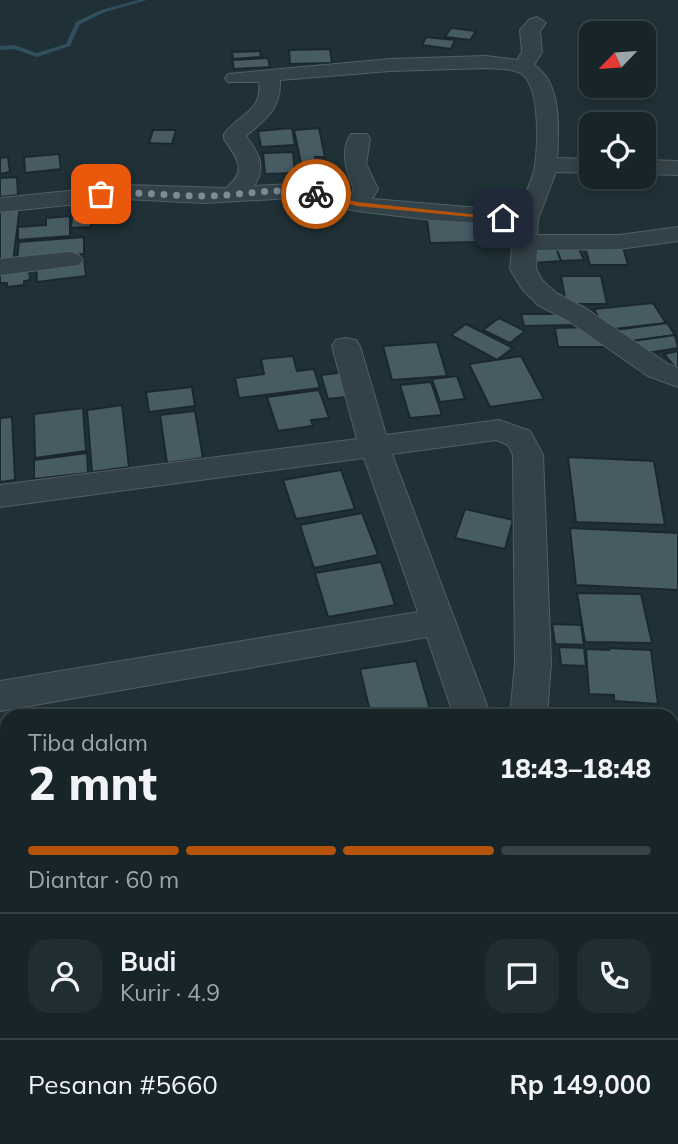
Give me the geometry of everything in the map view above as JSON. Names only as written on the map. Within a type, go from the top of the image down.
[{"type":"street","points":[[235,78],[390,65],[515,64],[532,52],[530,30],[537,23]]},
{"type":"street","points":[[515,64],[539,83],[547,113],[545,165],[526,231],[523,269],[531,284],[547,299],[576,314],[659,370],[678,378]]},
{"type":"street","points":[[233,194],[248,180],[251,168],[246,148],[235,139],[234,134],[263,110],[271,94],[269,79],[274,75]]},
{"type":"street","points":[[357,204],[366,189],[355,164],[359,139]]},
{"type":"street","points":[[545,165],[579,166]]},
{"type":"street","points":[[656,167],[678,168]]},
{"type":"street","points":[[0,205],[126,191],[204,196],[291,191],[526,231],[619,242],[678,234]]},
{"type":"street","points":[[0,267],[71,260]]},
{"type":"street","points":[[346,346],[374,445],[470,709]]},
{"type":"street","points":[[0,496],[499,430],[519,438],[528,455],[533,663],[529,709]]},
{"type":"street","points":[[0,696],[438,622]]},
{"type":"building","points":[[451,28],[476,31],[470,40],[445,37]]},
{"type":"building","points":[[426,37],[455,40],[451,49],[422,45]]},
{"type":"building","points":[[330,49],[332,63],[290,64],[289,50]]},
{"type":"building","points":[[260,51],[261,57],[233,59],[232,52]]},
{"type":"building","points":[[268,58],[270,67],[234,69],[232,60]]},
{"type":"building","points":[[292,128],[295,145],[261,147],[258,131]]},
{"type":"building","points":[[319,128],[325,157],[315,157],[316,162],[301,163],[294,130]]},
{"type":"building","points":[[153,130],[176,130],[172,144],[149,143]]},
{"type":"building","points":[[293,152],[295,173],[265,174],[263,153]]},
{"type":"building","points":[[59,154],[61,169],[25,173],[24,157]]},
{"type":"building","points":[[8,157],[10,172],[0,174],[0,158]]},
{"type":"building","points":[[17,177],[18,195],[0,197],[0,178]]},
{"type":"building","points":[[20,206],[13,262],[0,263],[0,207]]},
{"type":"building","points":[[92,206],[91,227],[71,228],[73,207]]},
{"type":"building","points":[[70,216],[70,236],[18,240],[18,227],[46,225],[46,218]]},
{"type":"building","points":[[475,218],[479,242],[430,243],[427,219]]},
{"type":"building","points":[[481,220],[510,221],[511,243],[482,242]]},
{"type":"building","points":[[84,237],[84,254],[17,260],[19,242]]},
{"type":"building","points":[[578,247],[584,260],[561,261],[556,248]]},
{"type":"building","points":[[585,247],[623,247],[628,265],[590,265]]},
{"type":"building","points":[[556,248],[561,261],[533,263],[528,249]]},
{"type":"building","points":[[84,259],[86,276],[37,282],[36,264]]},
{"type":"building","points":[[29,267],[30,280],[24,281],[24,285],[7,287],[7,283],[0,283],[0,270]]},
{"type":"building","points":[[561,276],[601,276],[607,304],[566,304]]},
{"type":"building","points":[[653,303],[666,323],[605,330],[594,309]]},
{"type":"building","points":[[521,314],[569,314],[572,325],[524,326]]},
{"type":"building","points":[[499,318],[525,331],[510,343],[483,330]]},
{"type":"building","points":[[667,323],[675,335],[623,342],[615,330]]},
{"type":"building","points":[[466,324],[513,348],[497,360],[451,335]]},
{"type":"building","points":[[588,327],[607,347],[558,347],[555,328]]},
{"type":"building","points":[[675,335],[678,348],[641,354],[633,341]]},
{"type":"building","points":[[437,342],[447,376],[392,380],[383,346]]},
{"type":"building","points":[[678,351],[678,370],[677,370],[664,354]]},
{"type":"building","points":[[293,356],[297,371],[314,369],[320,388],[239,398],[235,378],[264,374],[261,359]]},
{"type":"building","points":[[521,356],[544,399],[490,407],[469,364]]},
{"type":"building","points":[[346,372],[354,396],[328,399],[321,375]]},
{"type":"building","points":[[457,376],[465,399],[440,402],[432,379]]},
{"type":"building","points":[[431,382],[442,415],[410,418],[400,385]]},
{"type":"building","points":[[192,387],[195,406],[149,412],[146,392]]},
{"type":"building","points":[[319,390],[329,418],[311,420],[313,426],[278,431],[267,397]]},
{"type":"building","points":[[122,405],[129,467],[92,472],[87,410]]},
{"type":"building","points":[[83,408],[86,451],[35,458],[34,414]]},
{"type":"building","points":[[195,411],[203,458],[167,463],[160,415]]},
{"type":"building","points":[[12,417],[15,480],[0,482],[0,418]]},
{"type":"building","points":[[87,453],[88,473],[34,479],[34,460]]},
{"type":"building","points":[[568,457],[654,461],[665,525],[576,522]]},
{"type":"building","points":[[341,470],[355,509],[296,519],[283,480]]},
{"type":"building","points":[[465,509],[513,520],[505,549],[455,538]]},
{"type":"building","points":[[362,513],[378,555],[314,568],[300,525]]},
{"type":"building","points":[[570,528],[678,533],[678,590],[576,585]]},
{"type":"building","points":[[381,562],[395,605],[328,617],[315,573]]},
{"type":"building","points":[[577,593],[641,594],[652,643],[585,642]]},
{"type":"building","points":[[552,624],[581,625],[584,645],[555,644]]},
{"type":"building","points":[[559,647],[584,648],[586,666],[561,665]]},
{"type":"building","points":[[608,648],[651,650],[658,704],[614,701],[614,695],[589,694],[586,649],[609,650]]},
{"type":"building","points":[[416,661],[430,709],[369,709],[360,669]]},
{"type":"waterway","points":[[0,48],[14,47],[37,55],[68,45],[78,23],[103,11],[145,0]]},
{"type":"way so far","points":[[101,194],[126,191],[204,196],[267,191],[316,194]]},
{"type":"route","points":[[316,194],[357,204],[503,218]]}]
